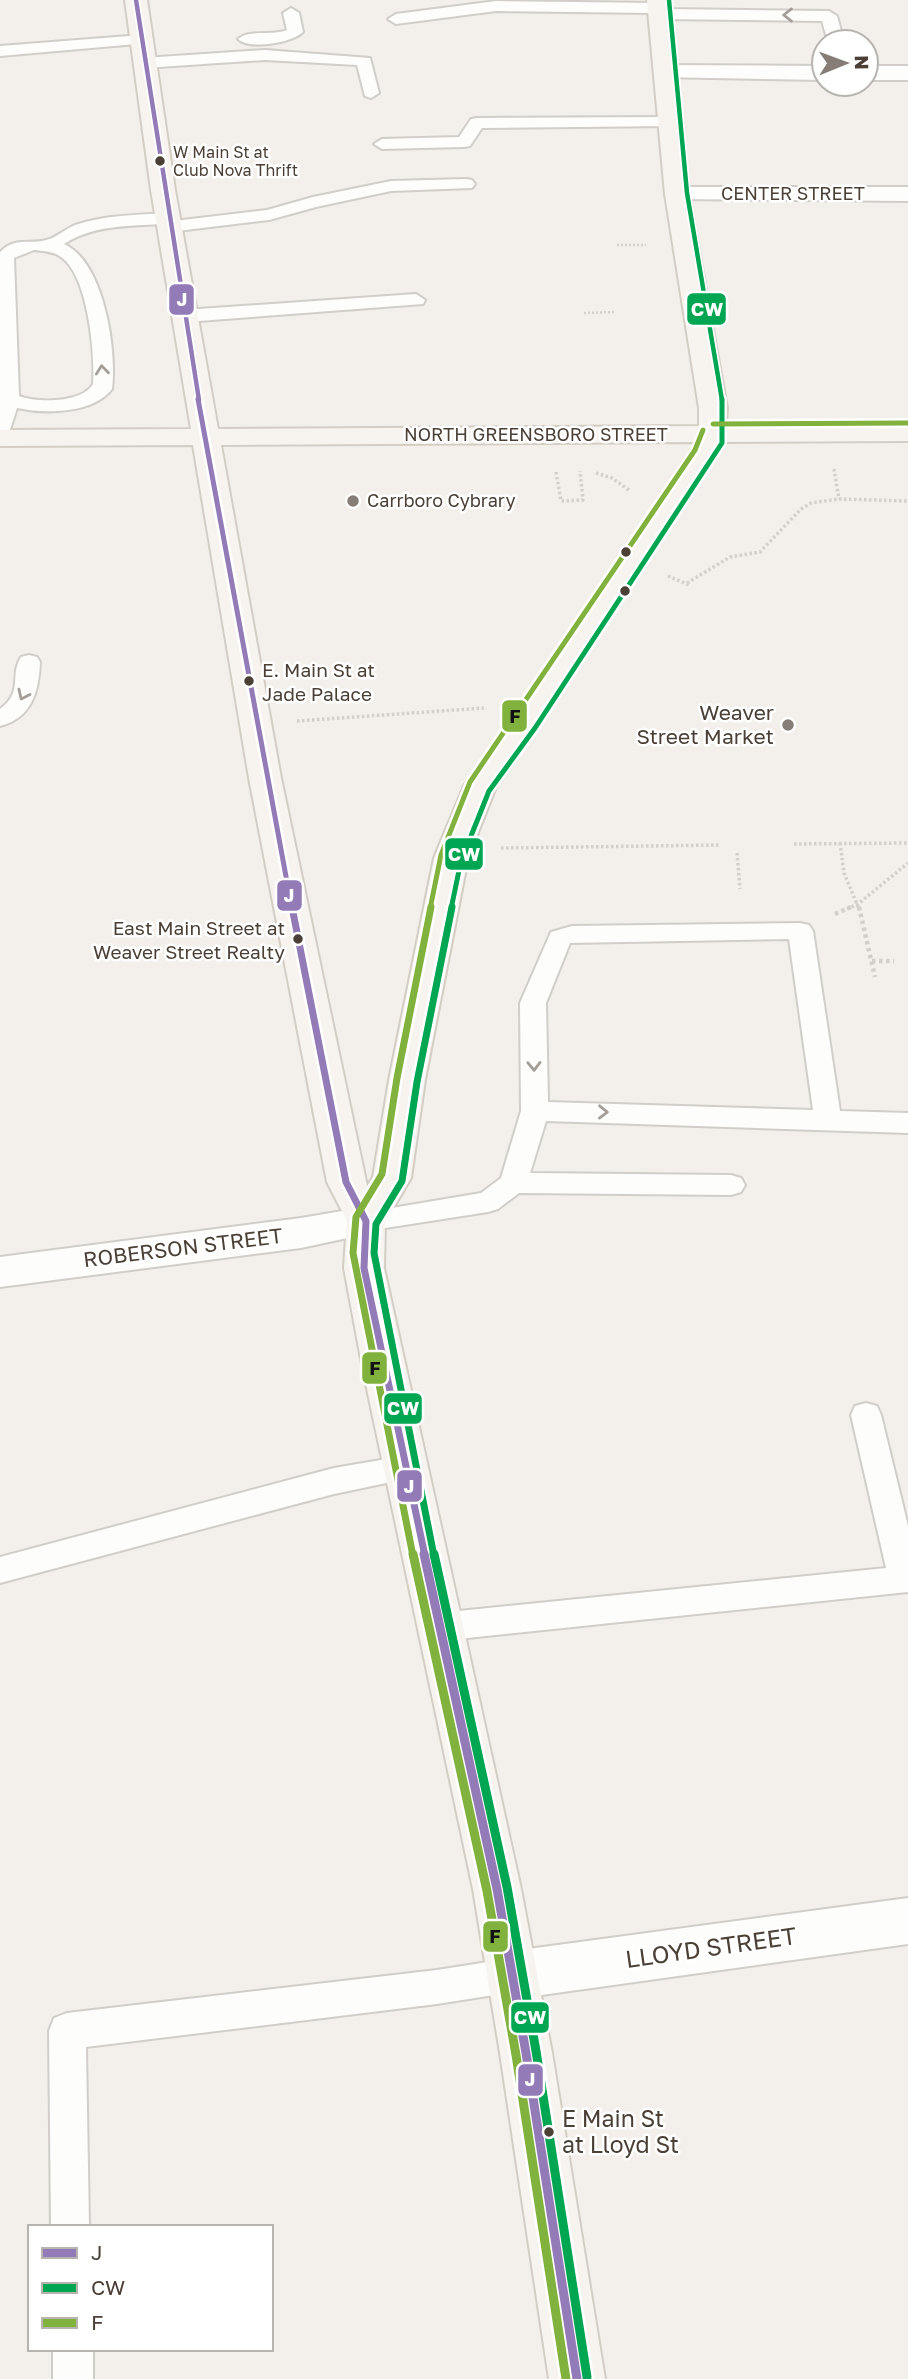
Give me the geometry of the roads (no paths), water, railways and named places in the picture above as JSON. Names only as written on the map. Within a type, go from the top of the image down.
[{"type":"main road","points":[[136,0],[146,47],[168,223],[265,778],[346,1182],[366,1221]]},
{"type":"main road","points":[[577,2379],[513,1975],[478,1796],[404,1468],[364,1268],[366,1221],[392,1178],[409,1067],[451,858],[480,786],[526,722],[704,455],[713,434],[709,386],[677,194],[658,7]]},
{"type":"main road","name":"NORTH GREENSBORO STREET","points":[[0,437],[68,439],[908,433]]},
{"type":"street","points":[[665,72],[810,73]]},
{"type":"street","points":[[880,73],[908,73]]},
{"type":"street","name":"CENTER STREET","points":[[677,194],[908,194]]},
{"type":"street","name":"ROBERSON STREET","points":[[0,1272],[300,1233],[366,1221]]},
{"type":"street","name":"LLOYD STREET","points":[[513,1975],[908,1921]]},
{"type":"lane","points":[[396,19],[496,5],[658,7],[829,16],[832,28]]},
{"type":"lane","points":[[231,40],[289,36],[295,32],[291,13]]},
{"type":"lane","points":[[0,51],[146,47],[364,61],[370,93]]},
{"type":"lane","points":[[382,144],[464,142],[477,123],[670,122]]},
{"type":"lane","points":[[51,245],[72,230],[85,226],[269,215],[313,202],[391,186],[466,184]]},
{"type":"lane","points":[[0,437],[9,399],[5,258],[13,249],[51,245],[66,250],[83,270],[95,299],[104,383],[96,396],[74,402],[24,403],[9,399]]},
{"type":"lane","points":[[185,316],[416,300]]},
{"type":"lane","points":[[68,439],[74,402]]},
{"type":"lane","points":[[0,719],[16,709],[28,692],[29,662]]},
{"type":"lane","points":[[366,1221],[488,1202],[513,1183],[535,1111],[533,1003],[561,938],[565,935],[800,931],[828,1121]]},
{"type":"lane","points":[[535,1111],[665,1113],[908,1123]]},
{"type":"lane","points":[[513,1183],[731,1185]]},
{"type":"lane","points":[[439,1627],[905,1580],[866,1415]]},
{"type":"lane","points":[[0,1570],[334,1481],[404,1468]]},
{"type":"lane","points":[[71,2225],[67,2031],[513,1975]]},
{"type":"lane","points":[[73,2351],[73,2379]]},
{"type":"place","name":"W Main St at Club Nova Thrift","points":[[160,161]]},
{"type":"place","name":"Carrboro Cybrary","points":[[353,501]]},
{"type":"place","name":"E. Main St at Jade Palace","points":[[249,681]]},
{"type":"place","name":"Weaver Street Market","points":[[788,725]]},
{"type":"place","name":"East Main Street at Weaver Street Realty","points":[[298,939]]},
{"type":"place","name":"E Main St at Lloyd St","points":[[549,2132]]}]
